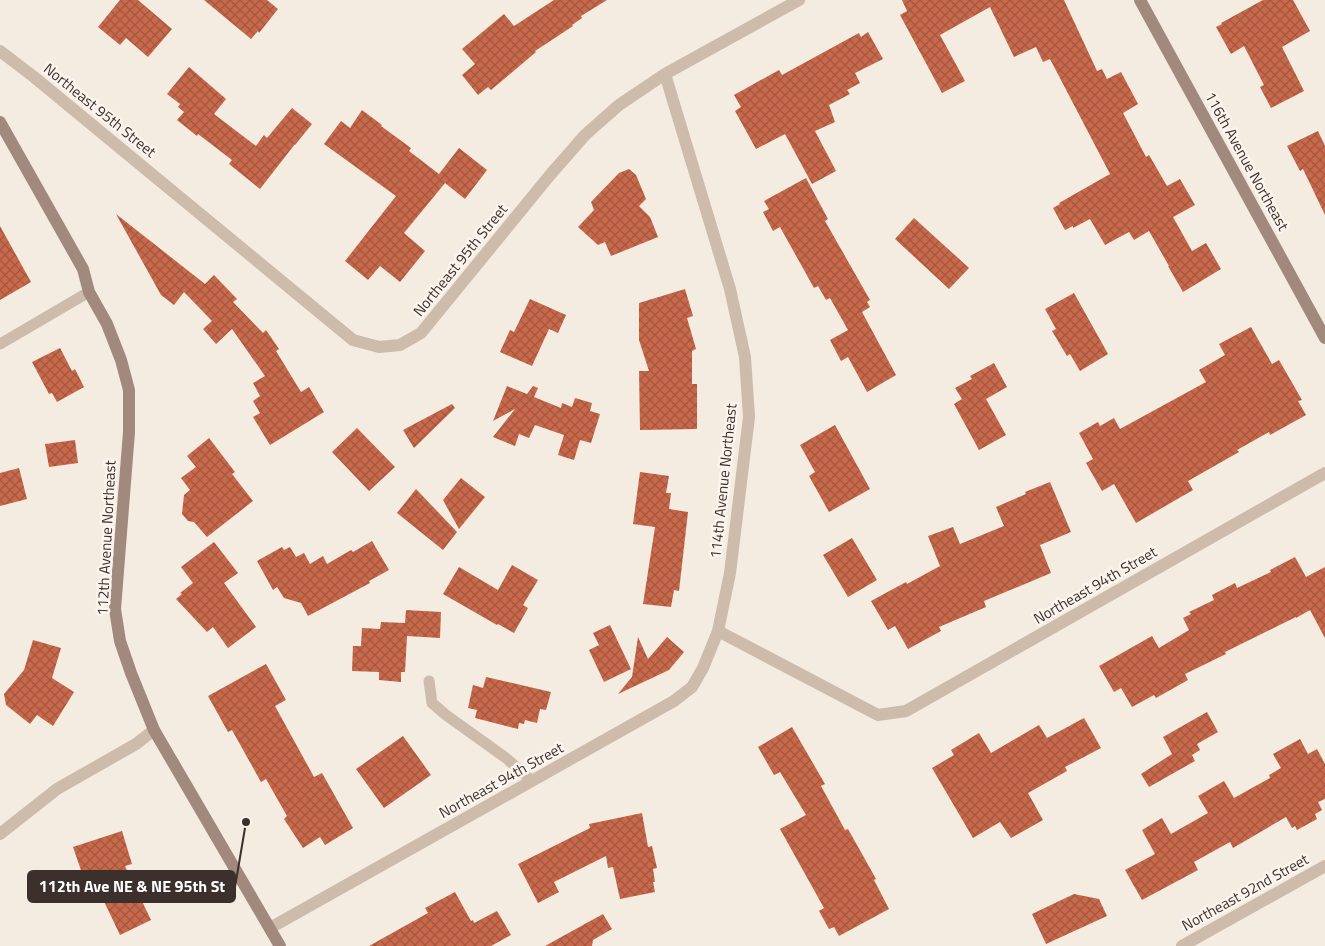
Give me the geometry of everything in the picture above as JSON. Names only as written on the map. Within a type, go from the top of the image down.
[{"type":"street","name":"Northeast 95th Street","points":[[0,51],[34,76],[353,340],[379,347],[400,345],[421,333],[585,135],[620,105],[664,74],[799,0]]},
{"type":"street","name":"116th Avenue Northeast","points":[[1140,0],[1324,332]]},
{"type":"street","name":"114th Avenue Northeast","points":[[664,74],[730,290],[745,357],[749,417],[730,573],[718,631]]},
{"type":"street","name":"112th Avenue Northeast","points":[[0,122],[83,269],[89,292],[107,324],[121,360],[129,390],[129,432],[115,609],[120,641],[130,673],[154,730],[280,946]]},
{"type":"street","name":"Northeast 94th Street","points":[[270,928],[674,701],[692,687],[703,668],[718,631],[878,715],[906,711],[1325,473]]},
{"type":"street","points":[[0,834],[57,789],[136,744],[154,730]]},
{"type":"street","name":"Northeast 92nd Street","points":[[1182,946],[1325,866]]},
{"type":"lane","points":[[0,344],[89,292]]},
{"type":"lane","points":[[429,681],[432,703],[506,758],[532,781]]},
{"type":"building","points":[[120,0],[138,0],[172,29],[148,57],[126,38],[120,45],[98,27]]},
{"type":"building","points":[[204,0],[267,0],[278,9],[259,33],[258,31],[251,39]]},
{"type":"building","points":[[554,0],[607,0],[581,16],[582,18],[573,26],[535,51],[491,90],[488,87],[478,95],[462,75],[475,64],[462,49],[504,14],[514,26]]},
{"type":"building","points":[[902,0],[1064,0],[1097,71],[1102,69],[1107,79],[1121,72],[1138,104],[1123,113],[1146,157],[1149,155],[1167,186],[1180,179],[1195,205],[1173,217],[1192,251],[1206,243],[1221,269],[1183,292],[1149,231],[1134,240],[1129,232],[1105,245],[1090,219],[1065,230],[1053,208],[1110,174],[1050,59],[1043,62],[1036,47],[1014,57],[990,7],[940,35],[965,81],[942,93],[900,15],[907,11]]},
{"type":"building","points":[[1263,0],[1293,0],[1310,31],[1282,47],[1304,91],[1271,108],[1260,87],[1264,85],[1244,46],[1231,54],[1216,27]]},
{"type":"building","points":[[868,32],[883,59],[855,73],[860,83],[847,90],[850,94],[829,105],[835,122],[815,131],[836,171],[812,184],[785,134],[756,149],[735,111],[741,107],[734,95],[779,70],[782,75],[859,33],[861,37]]},
{"type":"building","points":[[189,67],[226,99],[214,114],[256,146],[264,135],[267,138],[292,108],[312,124],[260,189],[229,164],[232,160],[177,120],[184,112],[178,107],[180,104],[167,94]]},
{"type":"building","points":[[362,110],[411,148],[409,151],[439,174],[459,148],[487,170],[465,199],[445,183],[404,233],[425,251],[400,282],[380,266],[368,280],[345,261],[396,196],[324,144],[341,121],[350,128]]},
{"type":"building","points":[[1318,131],[1325,146],[1325,215],[1303,169],[1300,171],[1287,146]]},
{"type":"building","points":[[629,169],[636,175],[646,199],[639,206],[650,217],[658,237],[611,256],[605,242],[598,245],[578,227],[594,210],[591,202],[619,173]]},
{"type":"building","points":[[806,178],[828,219],[825,221],[870,300],[867,302],[870,307],[862,312],[896,375],[867,392],[848,357],[841,361],[830,340],[848,330],[830,298],[826,300],[818,286],[814,288],[780,227],[773,231],[763,212],[769,209],[764,201]]},
{"type":"building","points":[[116,214],[205,284],[214,275],[237,299],[233,302],[263,333],[266,330],[279,349],[276,351],[301,392],[309,387],[324,412],[270,445],[253,417],[260,413],[253,401],[260,396],[253,383],[265,376],[232,329],[216,344],[203,329],[212,321],[184,292],[174,305],[161,295]]},
{"type":"building","points":[[914,218],[969,268],[949,289],[895,239]]},
{"type":"building","points":[[0,226],[31,282],[0,300]]},
{"type":"building","points":[[685,289],[693,316],[687,318],[696,349],[692,351],[692,384],[697,384],[697,429],[640,430],[639,371],[649,371],[639,340],[639,303]]},
{"type":"building","points":[[1074,293],[1108,354],[1080,371],[1070,354],[1067,356],[1052,331],[1056,329],[1045,309]]},
{"type":"building","points":[[530,299],[566,315],[558,333],[549,329],[532,366],[500,352],[510,330],[514,332]]},
{"type":"building","points":[[1251,327],[1272,364],[1279,360],[1302,400],[1298,401],[1306,415],[1270,435],[1269,432],[1237,450],[1239,452],[1188,481],[1193,490],[1136,523],[1114,484],[1102,491],[1086,463],[1093,459],[1079,433],[1098,422],[1100,426],[1114,418],[1120,429],[1206,382],[1199,370],[1225,355],[1219,344]]},
{"type":"building","points":[[60,348],[72,371],[75,369],[84,387],[57,402],[52,393],[49,394],[32,362]]},
{"type":"building","points":[[994,363],[1007,387],[986,399],[1006,435],[979,450],[954,404],[962,399],[955,388],[972,379],[970,376]]},
{"type":"building","points":[[507,386],[527,394],[533,386],[538,388],[534,397],[561,408],[562,403],[572,407],[575,398],[592,403],[590,411],[600,414],[591,443],[580,440],[574,460],[558,455],[564,435],[535,425],[529,438],[519,434],[515,446],[493,437],[515,409],[493,421]]},
{"type":"building","points":[[452,404],[455,408],[414,448],[403,430]]},
{"type":"building","points":[[835,425],[870,489],[829,512],[809,476],[815,472],[800,445]]},
{"type":"building","points":[[357,428],[395,467],[369,491],[332,452]]},
{"type":"building","points":[[209,438],[235,472],[232,474],[253,501],[207,537],[194,522],[188,521],[182,514],[184,495],[190,490],[181,478],[196,467],[187,456]]},
{"type":"building","points":[[75,440],[78,463],[49,467],[45,444]]},
{"type":"building","points":[[19,468],[27,499],[0,506],[0,473]]},
{"type":"building","points":[[640,472],[669,476],[666,493],[671,493],[669,509],[688,512],[679,591],[674,590],[671,607],[643,604],[655,527],[633,524]]},
{"type":"building","points":[[461,478],[485,497],[459,529],[443,500]]},
{"type":"building","points":[[1050,482],[1071,532],[1040,545],[1051,573],[984,601],[986,607],[939,627],[941,631],[908,649],[895,626],[888,630],[871,601],[940,566],[928,536],[953,527],[960,544],[1004,526],[996,507]]},
{"type":"building","points":[[416,489],[457,532],[443,550],[397,513]]},
{"type":"building","points":[[852,538],[877,580],[848,597],[823,555]]},
{"type":"building","points":[[372,541],[389,570],[369,581],[370,583],[308,616],[301,603],[284,598],[277,587],[273,590],[257,561],[282,547],[284,550],[290,547],[296,557],[304,553],[310,564],[323,556],[327,564],[351,550],[353,552]]},
{"type":"building","points":[[214,542],[238,573],[224,583],[256,627],[228,648],[213,627],[207,632],[176,599],[182,594],[180,593],[193,583],[181,567]]},
{"type":"building","points":[[1295,557],[1306,577],[1325,567],[1325,638],[1310,610],[1185,674],[1188,680],[1156,698],[1154,695],[1132,707],[1121,688],[1114,692],[1099,666],[1152,636],[1159,648],[1189,630],[1183,618],[1191,614],[1189,612],[1214,600],[1212,595],[1235,583],[1237,588],[1271,572],[1270,570]]},
{"type":"building","points":[[512,565],[538,580],[523,605],[528,608],[514,633],[443,594],[459,567],[498,590]]},
{"type":"building","points":[[406,610],[441,612],[440,638],[407,636],[405,672],[401,672],[401,682],[379,680],[379,672],[352,671],[353,646],[361,646],[362,628],[380,629],[381,622],[405,623]]},
{"type":"building","points":[[610,625],[631,669],[604,682],[589,650],[599,645],[593,633]]},
{"type":"building","points":[[638,637],[648,659],[667,637],[684,652],[669,670],[618,694],[632,677]]},
{"type":"building","points":[[33,640],[61,648],[52,678],[74,692],[53,726],[37,715],[30,724],[6,705],[4,694],[24,670]]},
{"type":"building","points":[[266,664],[286,700],[275,706],[314,777],[322,773],[353,828],[325,845],[320,837],[303,848],[284,819],[287,816],[266,779],[261,782],[232,730],[228,732],[208,696]]},
{"type":"building","points":[[486,677],[551,692],[546,710],[540,709],[537,723],[525,720],[524,724],[519,723],[518,729],[475,718],[477,710],[468,708],[473,685],[483,688]]},
{"type":"building","points":[[1207,712],[1218,732],[1197,744],[1200,750],[1192,755],[1195,761],[1149,787],[1141,774],[1172,754],[1163,737]]},
{"type":"building","points":[[1084,718],[1101,748],[1065,767],[1067,771],[1028,793],[1043,820],[1011,838],[1000,822],[973,838],[932,768],[954,755],[951,750],[979,733],[991,753],[1039,725],[1047,738]]},
{"type":"building","points":[[792,727],[825,784],[821,786],[845,830],[848,829],[876,879],[874,880],[889,909],[839,936],[834,927],[829,929],[819,911],[824,908],[780,829],[806,815],[780,772],[774,775],[758,747]]},
{"type":"building","points":[[403,736],[431,775],[384,808],[356,769]]},
{"type":"building","points":[[1300,739],[1308,754],[1317,749],[1325,764],[1325,799],[1318,802],[1322,810],[1315,814],[1317,819],[1297,830],[1295,826],[1292,828],[1286,817],[1233,848],[1230,842],[1194,862],[1198,870],[1142,900],[1125,870],[1155,854],[1142,830],[1162,818],[1171,834],[1208,813],[1198,796],[1224,781],[1234,798],[1270,778],[1269,775],[1281,768],[1273,754]]},
{"type":"building","points":[[642,813],[648,847],[652,846],[657,868],[653,869],[655,892],[620,899],[613,867],[608,868],[606,856],[554,882],[559,892],[538,903],[518,864],[590,828],[589,824]]},
{"type":"building","points":[[122,831],[132,864],[125,866],[151,920],[120,935],[92,876],[84,879],[73,847]]},
{"type":"building","points":[[455,892],[471,921],[473,920],[474,923],[497,911],[511,935],[491,946],[369,946],[428,913],[425,908]]},
{"type":"building","points":[[1074,894],[1099,899],[1107,916],[1046,944],[1032,914]]},
{"type":"building","points":[[603,914],[612,929],[593,940],[592,946],[545,946]]},
{"type":"place","name":"112th Ave NE & NE 95th St","points":[[246,822]]}]
